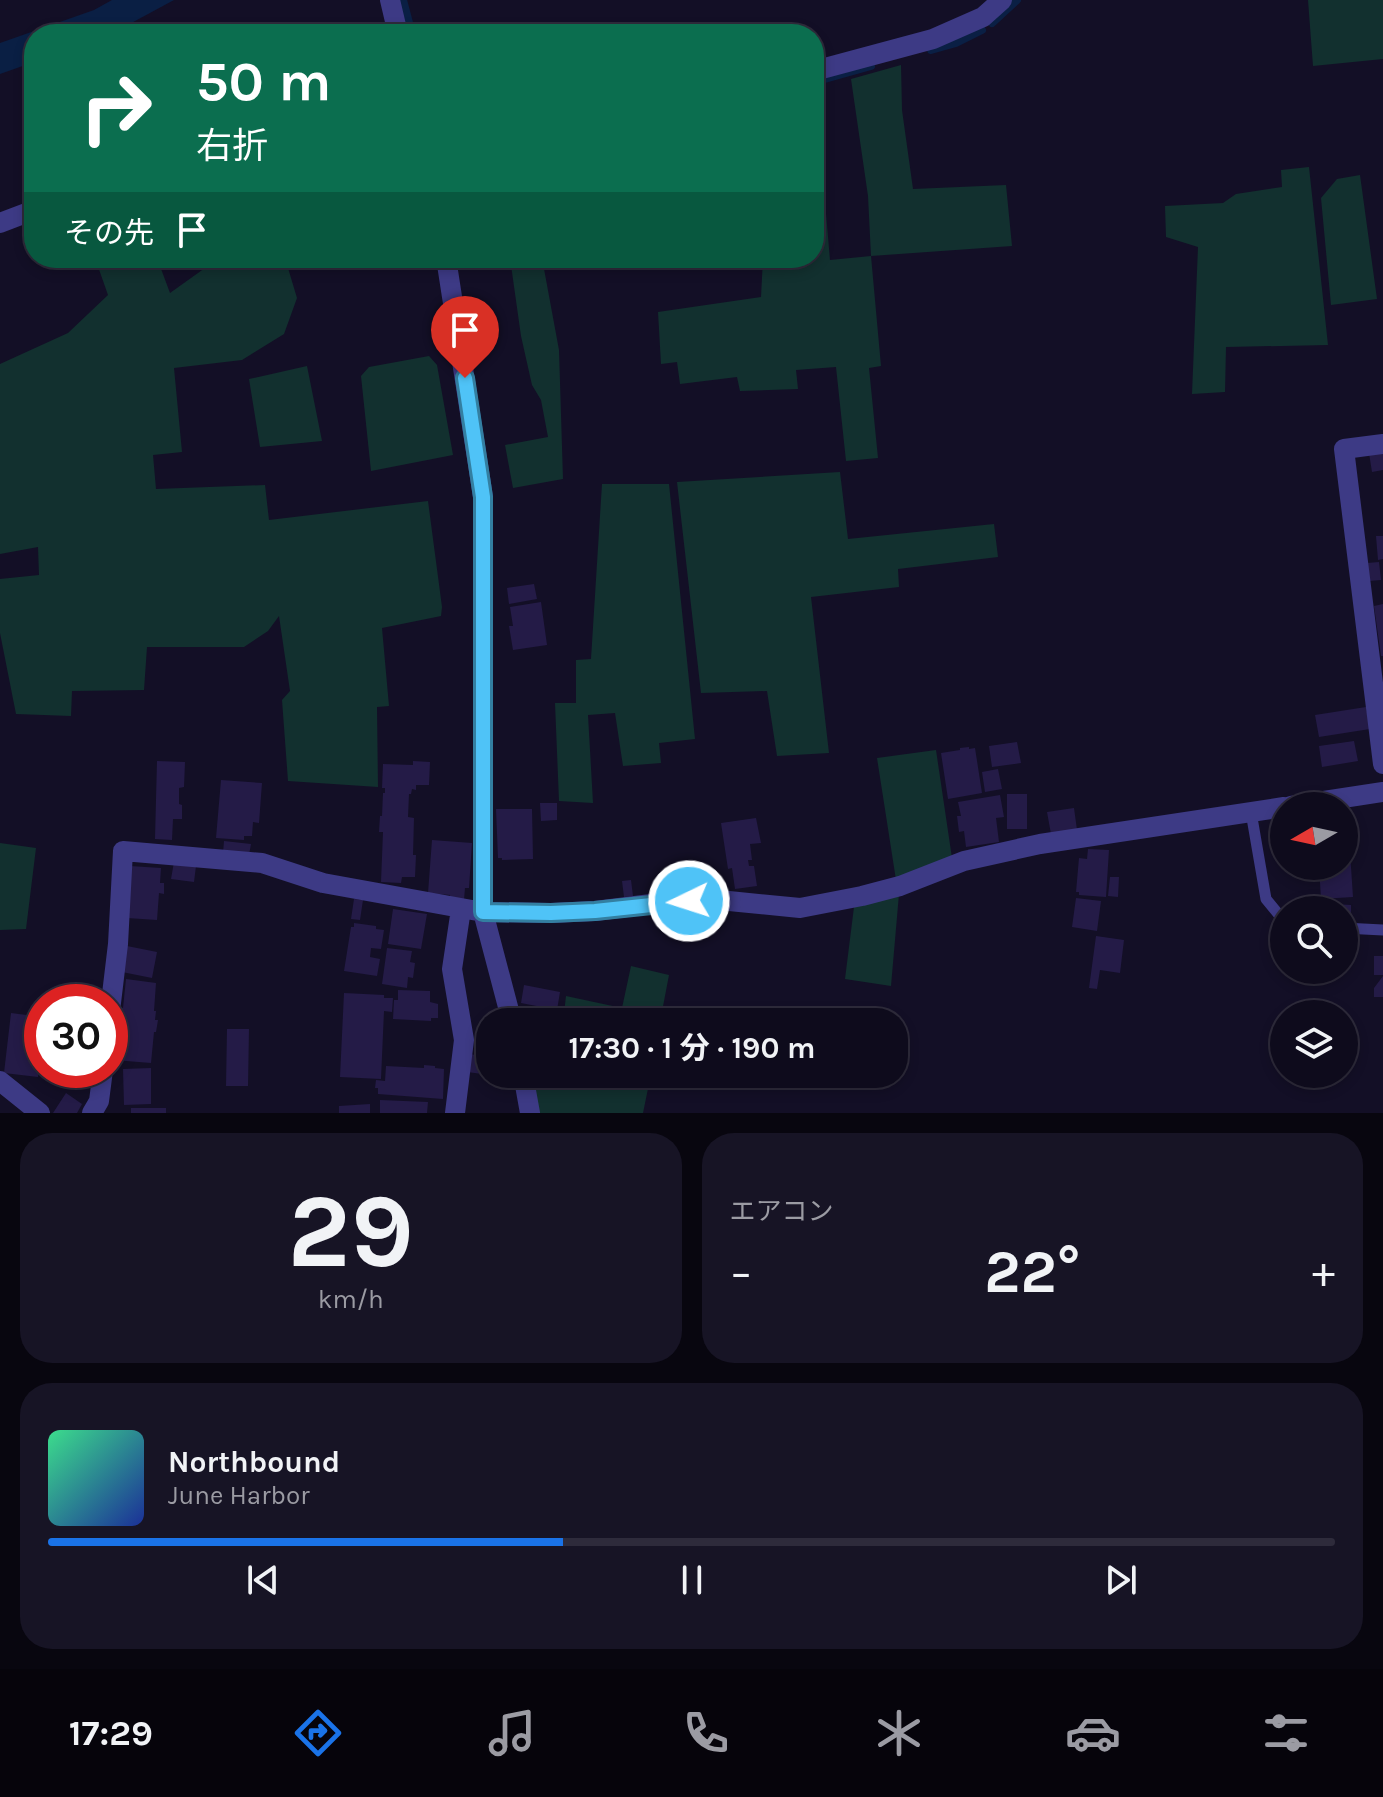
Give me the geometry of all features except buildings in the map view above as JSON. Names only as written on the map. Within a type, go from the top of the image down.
[{"type":"street","points":[[390,0],[396,24]]},
{"type":"street","points":[[824,68],[933,39],[983,17],[1002,0]]},
{"type":"street","points":[[0,223],[24,214]]},
{"type":"street","points":[[448,268],[483,497],[483,912],[508,1008]]},
{"type":"street","points":[[1383,444],[1344,449],[1383,764]]},
{"type":"street","points":[[1358,796],[1383,792]]},
{"type":"street","points":[[113,984],[123,851],[262,863],[323,883],[483,912],[595,911],[719,900],[800,908],[900,886],[964,861],[1040,844],[1270,809]]},
{"type":"street","points":[[455,1113],[464,1040],[452,969],[461,909]]},
{"type":"street","points":[[0,1081],[40,1113]]},
{"type":"street","points":[[92,1113],[99,1101],[101,1088]]},
{"type":"street","points":[[526,1088],[530,1113]]},
{"type":"lane","points":[[1251,812],[1266,899],[1270,904]]},
{"type":"lane","points":[[1358,929],[1383,930]]},
{"type":"green space","points":[[1308,0],[1383,0],[1383,59],[1313,66]]},
{"type":"green space","points":[[901,65],[902,110],[913,189],[1006,185],[1012,246],[871,256],[868,196],[851,79]]},
{"type":"green space","points":[[1309,167],[1328,345],[1226,347],[1225,392],[1192,394],[1198,247],[1166,237],[1165,206],[1223,203],[1236,194],[1282,187],[1281,170]]},
{"type":"green space","points":[[1360,175],[1377,299],[1331,305],[1321,198],[1337,179]]},
{"type":"green space","points":[[824,190],[830,260],[871,256],[881,366],[869,368],[878,458],[846,461],[836,367],[796,370],[798,389],[740,391],[737,377],[680,384],[677,362],[661,364],[658,312],[761,297],[762,268],[824,268]]},
{"type":"green space","points":[[99,268],[161,268],[170,293],[205,268],[288,268],[297,298],[284,334],[242,360],[174,368],[182,452],[153,455],[156,489],[265,485],[269,520],[428,501],[441,616],[382,628],[389,706],[377,707],[378,787],[288,781],[282,700],[290,691],[279,616],[268,631],[244,647],[147,647],[144,690],[72,691],[71,716],[16,714],[0,633],[0,579],[39,575],[38,547],[0,554],[0,364],[68,333],[108,295]]},
{"type":"green space","points":[[511,268],[544,268],[559,350],[563,479],[513,488],[505,445],[548,437],[541,400],[532,385]]},
{"type":"green space","points":[[429,356],[437,365],[453,455],[371,471],[361,376],[369,367]]},
{"type":"green space","points":[[307,366],[322,441],[260,447],[249,379]]},
{"type":"green space","points":[[840,472],[848,539],[994,524],[998,557],[898,569],[899,587],[811,597],[829,753],[777,756],[767,691],[701,693],[677,482]]},
{"type":"green space","points":[[602,484],[669,484],[695,739],[659,743],[661,763],[623,766],[615,713],[588,715],[593,803],[559,801],[555,703],[576,703],[576,660],[591,659]]},
{"type":"green space","points":[[936,750],[952,858],[896,880],[877,758]]},
{"type":"green space","points":[[0,843],[36,848],[26,929],[0,930]]},
{"type":"green space","points":[[899,894],[891,986],[845,979],[854,907]]},
{"type":"green space","points":[[631,966],[669,975],[663,1008],[622,1008]]},
{"type":"green space","points":[[566,996],[622,1008],[565,1008]]},
{"type":"green space","points":[[533,1088],[648,1088],[643,1113],[539,1113]]},
{"type":"water","points":[[112,0],[174,0],[130,24],[54,24]]},
{"type":"water","points":[[24,35],[24,66],[0,74],[0,43]]},
{"type":"waterway","points":[[403,0],[409,24]]},
{"type":"waterway","points":[[992,23],[1017,0]]},
{"type":"waterway","points":[[931,50],[956,43],[982,30]]},
{"type":"waterway","points":[[824,79],[871,66]]},
{"type":"route","points":[[465,378],[483,497],[483,912],[595,911],[689,901]]}]
